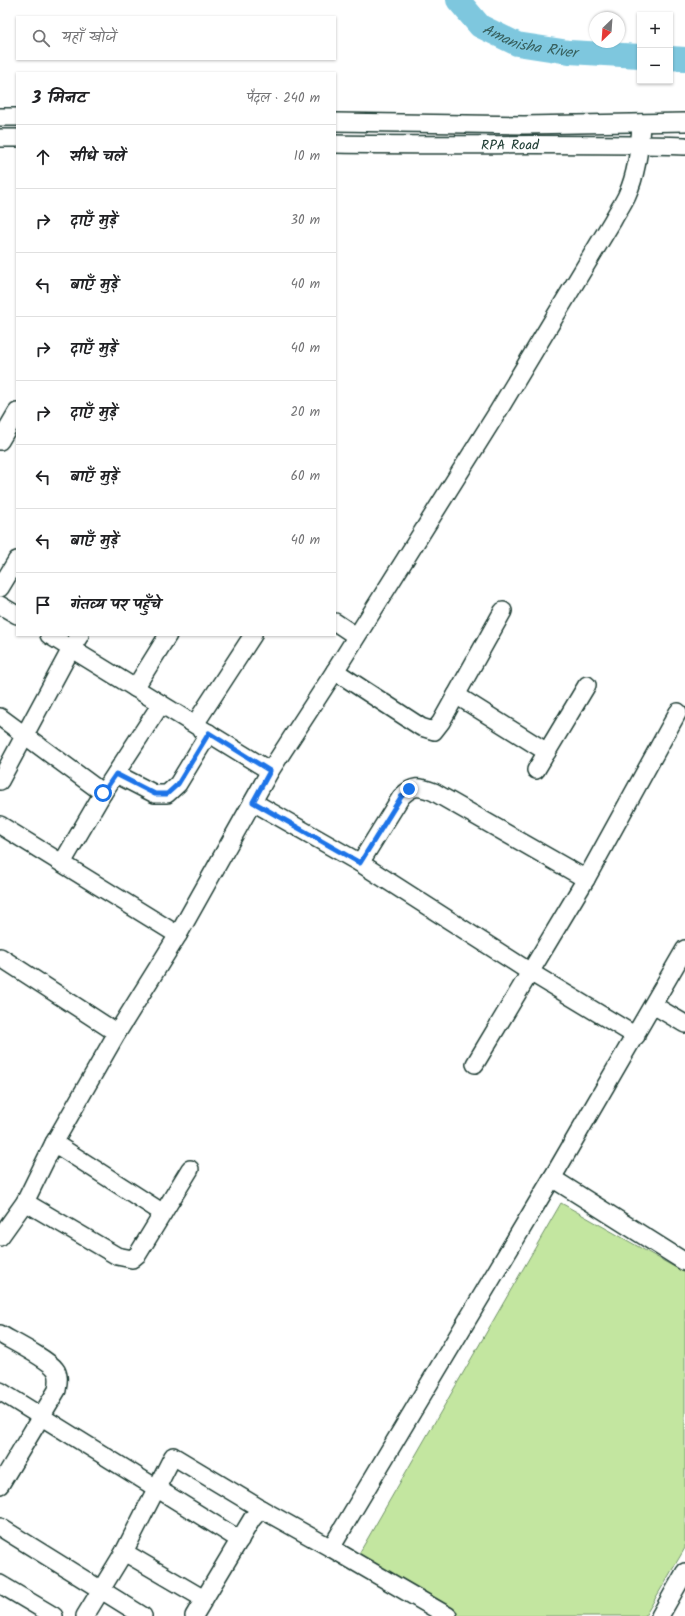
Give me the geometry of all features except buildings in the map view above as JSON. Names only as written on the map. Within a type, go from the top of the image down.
[{"type":"street","points":[[0,117],[16,117]]},
{"type":"street","points":[[336,122],[524,125],[685,122]]},
{"type":"street","points":[[0,1237],[25,1202],[54,1143],[117,1033],[178,935],[270,771],[335,672],[356,636],[497,413],[613,220],[627,195],[635,170],[640,145],[641,123]]},
{"type":"street","points":[[0,138],[16,138]]},
{"type":"street","name":"RPA Road","points":[[336,144],[424,146],[685,146]]},
{"type":"street","points":[[0,441],[16,414]]},
{"type":"street","points":[[0,588],[16,562]]},
{"type":"street","points":[[0,605],[16,614]]},
{"type":"street","points":[[335,672],[421,727],[434,731],[503,612]]},
{"type":"street","points":[[336,623],[356,636]]},
{"type":"street","points":[[53,636],[76,642],[135,688],[270,771]]},
{"type":"street","points":[[135,688],[167,636]]},
{"type":"street","points":[[116,774],[155,794],[167,794],[178,784],[202,728],[252,636]]},
{"type":"street","points":[[0,781],[76,642]]},
{"type":"street","points":[[536,770],[587,685]]},
{"type":"street","points":[[456,695],[547,752]]},
{"type":"street","points":[[62,863],[103,793],[161,704]]},
{"type":"street","points":[[475,1064],[586,880],[678,712]]},
{"type":"street","points":[[0,717],[103,793]]},
{"type":"street","points":[[360,863],[401,797],[409,789],[420,787],[434,792],[586,880]]},
{"type":"street","points":[[253,802],[360,863],[530,972],[636,1036]]},
{"type":"street","points":[[0,825],[178,935]]},
{"type":"street","points":[[331,1548],[636,1036],[685,949]]},
{"type":"street","points":[[0,957],[117,1033]]},
{"type":"street","points":[[653,1005],[685,1024]]},
{"type":"street","points":[[54,1143],[163,1213]]},
{"type":"street","points":[[25,1202],[117,1256],[132,1259],[138,1254],[190,1169]]},
{"type":"street","points":[[552,1178],[685,1262]]},
{"type":"street","points":[[0,1334],[48,1363],[56,1370],[59,1380],[57,1390],[1,1480]]},
{"type":"street","points":[[0,1391],[240,1540]]},
{"type":"street","points":[[85,1616],[124,1552],[173,1456],[261,1509],[448,1616]]},
{"type":"street","points":[[194,1616],[252,1519],[261,1509]]},
{"type":"street","points":[[0,1527],[143,1616]]},
{"type":"street","points":[[124,1552],[204,1599]]},
{"type":"street","points":[[660,1616],[685,1572]]},
{"type":"street","points":[[0,1584],[54,1616]]},
{"type":"green space","points":[[561,1203],[685,1273],[685,1548],[645,1616],[443,1616],[353,1564]]},
{"type":"waterway","name":"Amanisha River","points":[[458,0],[480,26],[517,44],[569,52],[637,56]]},
{"type":"waterway","name":"Amanisha River","points":[[673,58],[685,59]]},
{"type":"route","points":[[103,793],[116,774],[155,794],[167,794],[178,784],[209,733],[270,771],[253,802],[360,863],[401,797],[409,789]]}]
